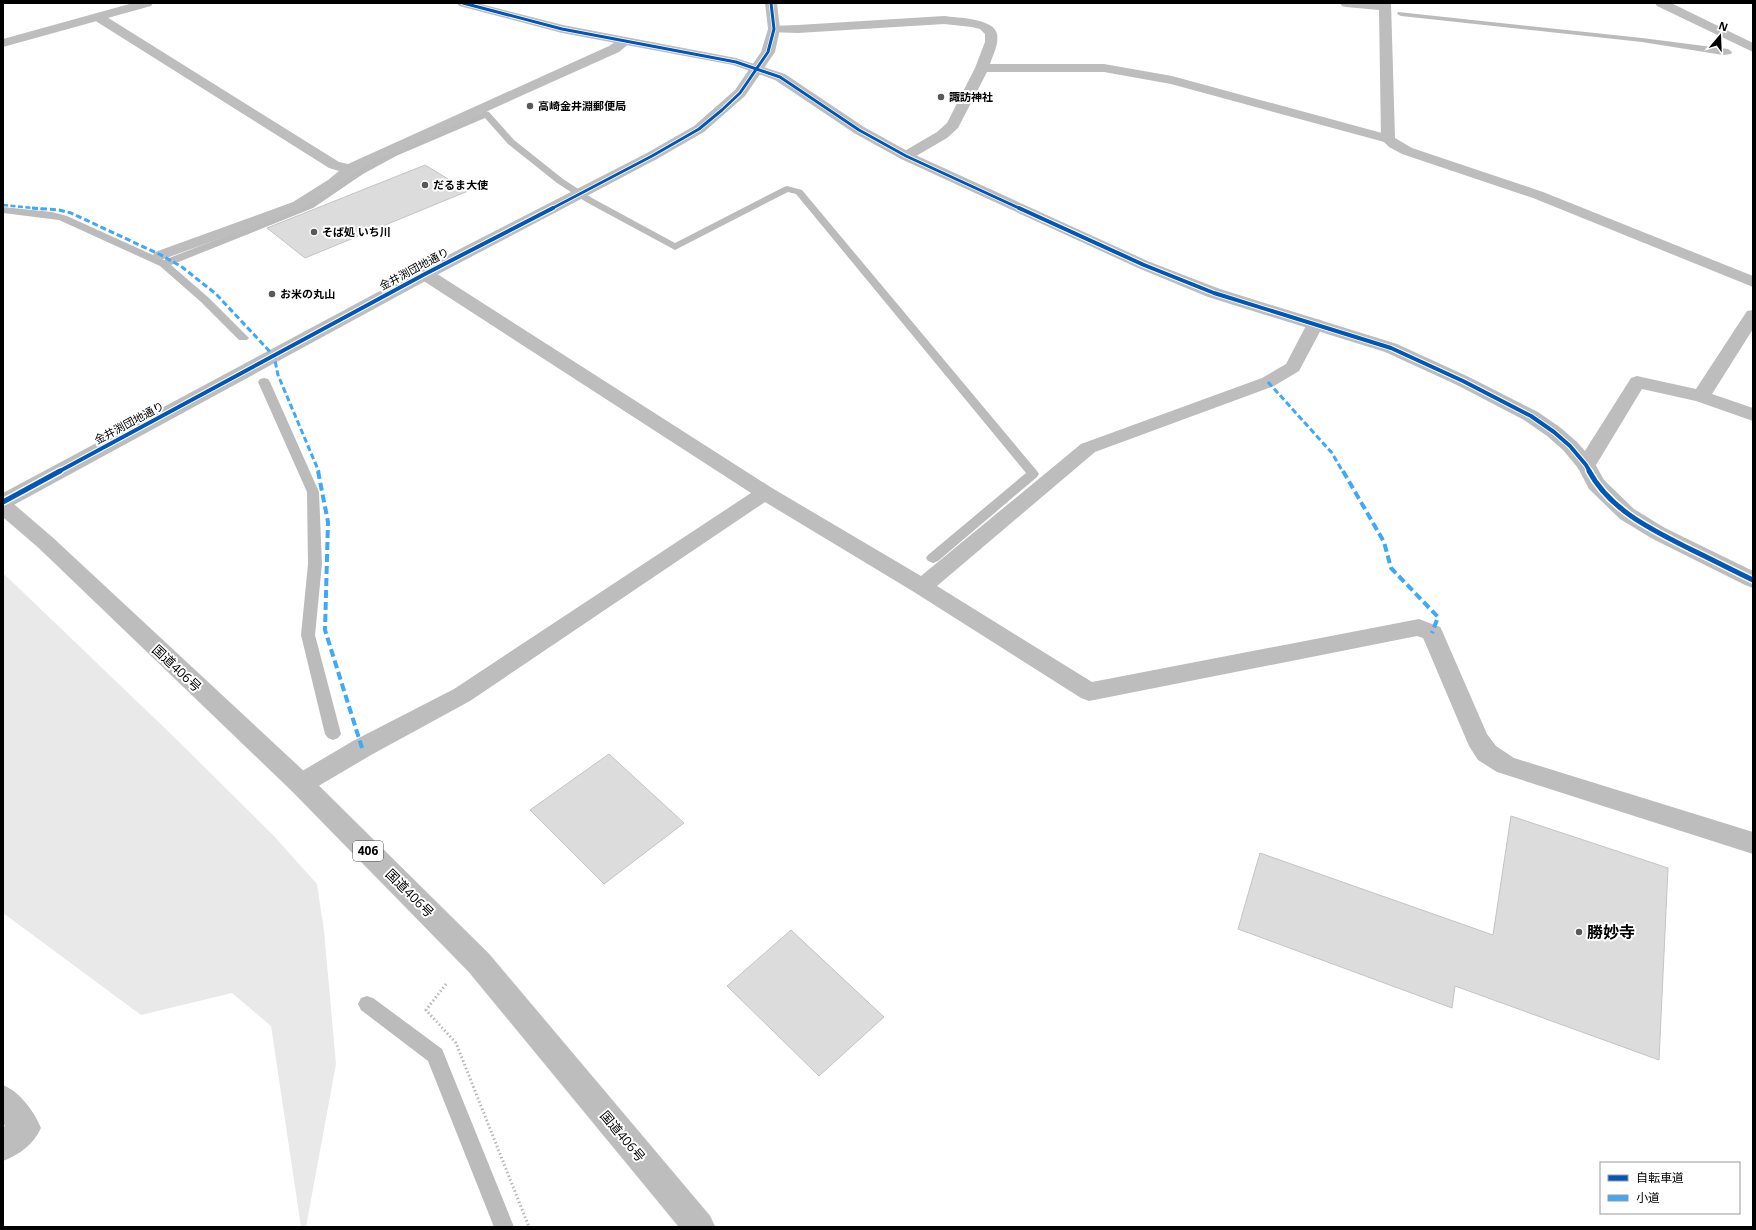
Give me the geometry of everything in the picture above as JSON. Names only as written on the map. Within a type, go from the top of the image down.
[{"type":"main road","points":[[3,43],[98,18],[147,3]]},
{"type":"main road","points":[[463,3],[562,30],[736,62],[758,68],[780,77],[859,130],[906,156],[1144,265],[1214,293],[1391,348],[1463,381],[1518,409],[1554,432],[1570,446],[1586,465],[1596,484],[1627,514],[1658,533],[1753,580]]},
{"type":"main road","name":"金井渕団地通り","points":[[3,502],[425,274],[652,156],[699,129],[740,93],[768,52],[774,29],[771,3]]},
{"type":"main road","points":[[1346,3],[1385,5],[1388,139]]},
{"type":"main road","points":[[1661,3],[1753,48]]},
{"type":"main road","points":[[98,18],[334,165],[350,169]]},
{"type":"main road","points":[[774,29],[798,29],[944,20],[984,26],[991,33],[991,42],[982,68],[953,125],[942,135],[906,156]]},
{"type":"main road","points":[[162,255],[298,205],[333,184],[350,169],[614,49],[625,42]]},
{"type":"main road","points":[[982,68],[1088,67],[1147,74],[1388,139],[1407,151],[1538,194],[1752,281]]},
{"type":"main road","points":[[425,274],[764,492],[922,587],[1089,692],[1419,627],[1432,633],[1477,739],[1487,752],[1506,765],[1753,843]]},
{"type":"main road","points":[[1701,396],[1753,314]]},
{"type":"main road","points":[[922,587],[1088,448],[1268,382],[1293,367],[1315,324]]},
{"type":"main road","points":[[1586,465],[1637,382],[1701,396],[1753,414]]},
{"type":"main road","points":[[302,784],[362,748],[462,695],[764,492]]},
{"type":"main road","name":"国道406号","points":[[3,506],[46,543],[302,784],[479,963],[699,1227]]},
{"type":"main road","points":[[3,1100],[26,1128],[3,1146]]},
{"type":"path","points":[[479,963],[446,984],[426,1010],[456,1043],[529,1227]]},
{"type":"shaded area","points":[[3,573],[172,735],[272,834],[317,884],[324,931],[336,1064],[306,1227],[301,1227],[271,1026],[232,993],[141,1015],[3,913]]},
{"type":"building","points":[[425,165],[468,191],[305,258],[267,228]]},
{"type":"building","points":[[609,754],[684,823],[604,884],[530,810]]},
{"type":"building","name":"勝妙寺","points":[[1511,816],[1668,868],[1659,1060],[1455,986],[1452,1008],[1238,929],[1260,853],[1493,935]]},
{"type":"building","points":[[791,930],[884,1017],[819,1076],[727,986]]},
{"type":"waterway","points":[[1401,14],[1642,40],[1728,52]]},
{"type":"waterway","points":[[164,264],[310,206],[360,172],[393,154],[486,114],[511,142],[560,181],[589,200],[675,247],[787,189],[799,192],[1033,474],[933,558]]},
{"type":"waterway","points":[[3,210],[52,215],[63,218],[164,264]]},
{"type":"waterway","points":[[164,264],[205,300],[243,338]]},
{"type":"waterway","points":[[264,382],[313,492],[315,564],[308,635],[333,734]]},
{"type":"waterway","points":[[367,1004],[435,1055],[504,1227]]},
{"type":"marked path","points":[[3,205],[59,210],[71,213],[161,255],[182,267],[216,294],[274,356],[278,375],[320,475],[328,522],[325,630],[362,748]]},
{"type":"marked path","points":[[1268,382],[1332,453],[1384,542],[1391,568],[1438,617],[1432,633]]},
{"type":"cycle path","points":[[463,3],[562,29],[736,62],[780,77],[859,130],[906,156],[1144,265],[1214,293],[1391,348],[1463,381],[1531,416],[1554,432],[1570,446],[1586,465],[1596,484],[1627,514],[1658,533],[1753,580]]},
{"type":"cycle path","points":[[3,502],[425,274],[652,156],[699,129],[740,93],[768,52],[774,29],[771,3]]},
{"type":"place","name":"諏訪神社","points":[[941,97]]},
{"type":"place","name":"高崎金井淵郵便局","points":[[530,106]]},
{"type":"place","name":"だるま大使","points":[[425,185]]},
{"type":"place","name":"そば処 いち川","points":[[314,232]]},
{"type":"place","name":"お米の丸山","points":[[272,294]]},
{"type":"place","name":"勝妙寺","points":[[1579,932]]}]
